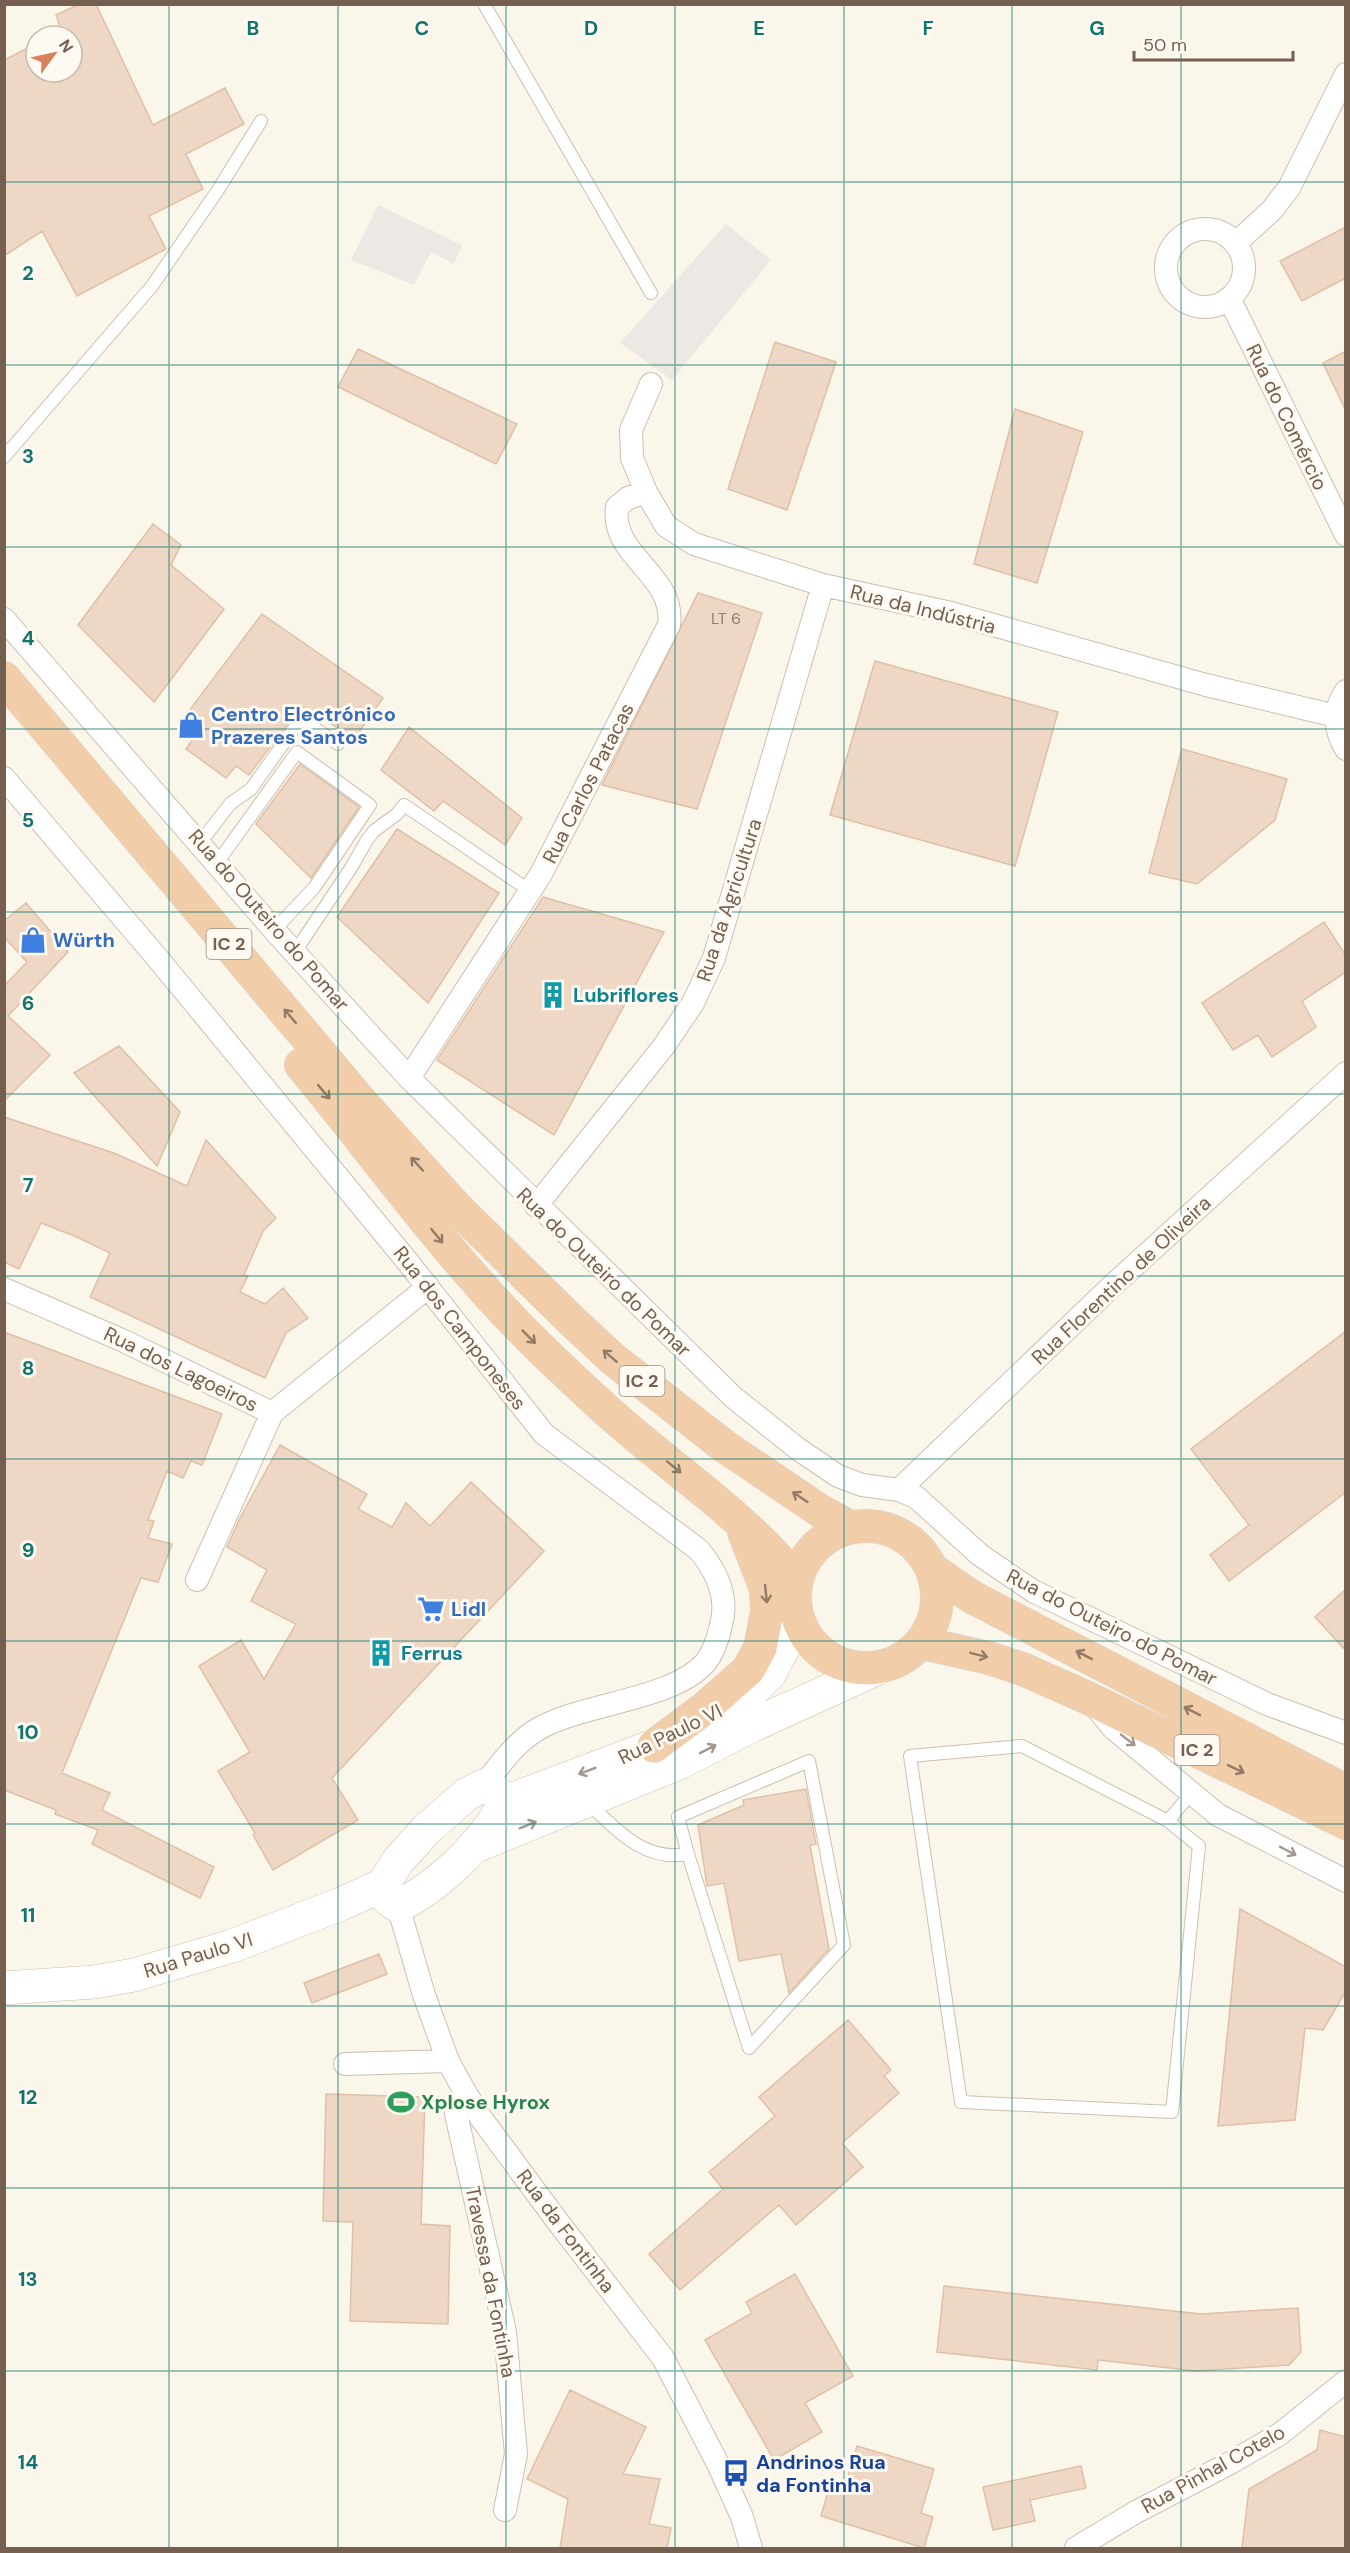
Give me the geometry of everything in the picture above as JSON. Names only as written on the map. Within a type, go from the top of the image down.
[{"type":"highway","name":"IC 2","points":[[4,678],[363,1103],[456,1208],[573,1323],[614,1359],[724,1446],[822,1512],[850,1527]]},
{"type":"highway","name":"IC 2","points":[[4,708],[349,1123],[437,1236],[488,1295],[626,1428],[766,1545],[796,1580]]},
{"type":"highway","points":[[654,1746],[705,1708],[748,1671],[760,1648],[767,1612],[766,1589],[758,1562],[738,1520]]},
{"type":"highway","name":"IC 2","points":[[871,1526],[890,1530],[908,1539],[923,1553],[933,1570],[937,1589],[937,1608],[932,1627],[922,1643],[909,1656],[893,1664],[876,1668],[851,1667],[828,1658],[810,1642],[798,1621],[795,1607],[796,1580],[804,1562],[816,1546],[832,1534],[850,1527],[871,1526]]},
{"type":"highway","name":"IC 2","points":[[933,1570],[972,1597],[1343,1788]]},
{"type":"highway","name":"IC 2","points":[[922,1643],[989,1658],[1088,1698],[1346,1823]]},
{"type":"main road","name":"Rua Paulo VI","points":[[390,1896],[398,1861],[466,1794],[494,1794],[654,1746],[755,1688],[770,1673],[798,1621]]},
{"type":"main road","points":[[474,1847],[681,1762],[751,1726],[876,1668]]},
{"type":"main road","name":"Rua Paulo VI","points":[[4,1988],[94,1982],[167,1966],[286,1926],[390,1896],[413,1899],[474,1847],[499,1815],[494,1794]]},
{"type":"street","points":[[1236,243],[1272,210],[1289,188],[1346,74]]},
{"type":"street","points":[[1202,228],[1217,230],[1236,243],[1244,265],[1242,281],[1229,298],[1214,306],[1200,306],[1179,296],[1169,282],[1166,269],[1168,254],[1176,242],[1188,232],[1202,228]]},
{"type":"street","name":"Rua do Comércio","points":[[1229,298],[1346,535]]},
{"type":"street","name":"Rua da Indústria","points":[[651,384],[631,430],[632,458],[646,492],[666,526],[694,544],[823,585],[951,613],[1206,685],[1336,716]]},
{"type":"street","name":"Rua Carlos Patacas","points":[[409,1078],[541,874],[669,625],[671,610],[663,589],[637,560],[615,520],[617,507],[628,498],[646,492]]},
{"type":"street","name":"Rua da Agricultura","points":[[536,1206],[664,1046],[704,982],[714,958],[823,585]]},
{"type":"street","name":"Rua do Outeiro do Pomar","points":[[4,619],[274,930],[409,1078],[536,1206],[733,1397],[838,1476],[862,1485],[898,1490],[916,1497],[980,1555],[1033,1591],[1267,1704],[1346,1733]]},
{"type":"street","points":[[1346,691],[1340,699],[1336,716],[1337,732],[1346,749]]},
{"type":"street","name":"Rua dos Camponeses","points":[[4,778],[166,969],[428,1287],[544,1434],[699,1550],[715,1570],[721,1587],[724,1614],[717,1642],[705,1662],[688,1677],[542,1726],[528,1735],[494,1794]]},
{"type":"street","name":"Rua Florentino de Oliveira","points":[[898,1490],[1103,1294],[1346,1073]]},
{"type":"street","name":"Rua dos Lagoeiros","points":[[4,1289],[124,1341],[272,1413],[428,1287]]},
{"type":"street","points":[[197,1580],[272,1413]]},
{"type":"street","points":[[1088,1698],[1113,1728],[1218,1815],[1346,1881]]},
{"type":"street","name":"Rua da Fontinha","points":[[390,1896],[448,2061],[465,2092],[551,2212],[663,2358],[719,2466],[742,2517],[751,2548]]},
{"type":"street","points":[[345,2064],[448,2061]]},
{"type":"street","name":"Travessa da Fontinha","points":[[465,2092],[456,2114],[505,2332],[512,2397],[516,2454],[506,2510]]},
{"type":"street","name":"Rua Pinhal Cotelo","points":[[1076,2548],[1136,2512],[1280,2434],[1346,2381]]},
{"type":"lane","points":[[484,4],[651,293]]},
{"type":"lane","points":[[4,457],[73,375],[153,286],[218,190],[261,121]]},
{"type":"lane","points":[[200,843],[219,815],[251,789],[301,719],[338,744]]},
{"type":"lane","points":[[217,863],[297,752],[370,805],[314,888],[274,930]]},
{"type":"lane","points":[[295,952],[351,868],[366,840],[397,814],[404,805],[530,891]]},
{"type":"lane","points":[[1022,1746],[1168,1821],[1199,1846],[1172,2112],[961,2102],[910,1756],[1022,1746]]},
{"type":"lane","points":[[809,1761],[844,1945],[749,2048],[724,1968],[688,1854],[678,1817],[809,1761]]},
{"type":"lane","points":[[1168,1821],[1192,1792]]},
{"type":"lane","points":[[588,1802],[632,1842],[653,1853],[671,1857],[688,1854]]},
{"type":"shaded area","points":[[378,205],[462,245],[454,264],[431,252],[414,285],[351,260]]},
{"type":"shaded area","points":[[726,224],[771,260],[672,380],[620,343]]},
{"type":"building","points":[[80,4],[96,4],[153,125],[225,88],[244,124],[186,154],[203,189],[149,216],[166,249],[77,296],[42,231],[4,256],[4,60],[24,50],[24,84],[84,84],[84,24],[59,24],[56,15]]},
{"type":"building","points":[[1346,227],[1346,278],[1302,301],[1280,261]]},
{"type":"building","points":[[775,342],[836,362],[787,510],[728,489]]},
{"type":"building","points":[[358,349],[517,424],[496,464],[338,387]]},
{"type":"building","points":[[1346,351],[1346,411],[1323,363]]},
{"type":"building","points":[[1015,409],[1083,432],[1037,583],[974,564]]},
{"type":"building","points":[[153,524],[181,545],[171,565],[224,609],[154,702],[78,625]]},
{"type":"building","points":[[698,593],[762,613],[697,809],[602,785]]},
{"type":"building","points":[[262,614],[383,698],[355,738],[301,706],[249,775],[236,766],[226,778],[186,749],[195,736],[179,724]]},
{"type":"building","points":[[875,661],[1058,712],[1015,866],[830,815]]},
{"type":"building","points":[[409,727],[522,818],[505,845],[443,801],[434,811],[381,770]]},
{"type":"building","points":[[1182,749],[1287,779],[1275,820],[1197,884],[1149,873]]},
{"type":"building","points":[[300,764],[359,807],[311,878],[256,824]]},
{"type":"building","points":[[397,829],[499,893],[428,1003],[337,917]]},
{"type":"building","name":"Lubriflores","points":[[543,897],[664,932],[554,1135],[437,1060]]},
{"type":"building","points":[[26,903],[68,952],[8,1016],[50,1055],[4,1101],[4,986],[27,962],[4,937],[4,921]]},
{"type":"building","points":[[1324,922],[1346,956],[1346,972],[1302,1001],[1316,1027],[1272,1057],[1258,1035],[1233,1050],[1202,1003]]},
{"type":"building","points":[[119,1046],[180,1112],[157,1166],[74,1073]]},
{"type":"building","points":[[4,1117],[114,1153],[187,1186],[206,1140],[276,1218],[263,1231],[244,1275],[248,1276],[240,1292],[265,1304],[283,1288],[308,1318],[286,1333],[265,1378],[90,1297],[110,1253],[77,1237],[41,1223],[19,1269],[4,1262]]},
{"type":"building","points":[[1346,1331],[1346,1492],[1229,1581],[1210,1555],[1249,1525],[1191,1449]]},
{"type":"building","points":[[4,1332],[222,1414],[202,1465],[191,1461],[183,1478],[167,1471],[148,1520],[154,1521],[148,1538],[172,1544],[158,1582],[141,1578],[62,1773],[110,1793],[102,1810],[214,1867],[200,1898],[92,1844],[98,1830],[55,1814],[56,1810],[4,1790]]},
{"type":"building","points":[[280,1445],[367,1494],[358,1509],[392,1527],[406,1503],[430,1526],[471,1482],[544,1551],[332,1778],[358,1820],[273,1870],[253,1835],[255,1833],[218,1771],[250,1752],[199,1666],[241,1640],[264,1679],[296,1624],[251,1601],[267,1570],[227,1547],[240,1518]]},
{"type":"building","points":[[1346,1589],[1346,1651],[1315,1617]]},
{"type":"building","points":[[806,1789],[816,1844],[810,1845],[829,1949],[789,1993],[781,1954],[739,1961],[724,1883],[707,1886],[698,1825],[744,1805],[743,1800]]},
{"type":"building","points":[[1240,1909],[1346,1967],[1346,1991],[1323,2030],[1305,2028],[1295,2120],[1218,2126]]},
{"type":"building","points":[[379,1954],[387,1974],[312,2003],[304,1983]]},
{"type":"building","points":[[848,2020],[891,2070],[884,2076],[899,2093],[842,2143],[863,2167],[796,2225],[779,2205],[680,2290],[649,2254],[723,2189],[709,2172],[775,2116],[759,2097]]},
{"type":"building","points":[[326,2094],[425,2097],[421,2224],[450,2226],[448,2324],[350,2321],[353,2222],[323,2221]]},
{"type":"building","points":[[795,2274],[853,2376],[805,2403],[822,2432],[774,2460],[705,2340],[752,2313],[746,2302]]},
{"type":"building","points":[[944,2286],[1201,2314],[1298,2308],[1301,2352],[1289,2365],[1196,2371],[1098,2360],[1097,2370],[937,2352]]},
{"type":"building","points":[[570,2390],[646,2427],[623,2474],[660,2479],[649,2524],[671,2528],[667,2548],[560,2548],[568,2499],[527,2479]]},
{"type":"building","points":[[1320,2430],[1346,2437],[1346,2548],[1242,2548],[1249,2489],[1317,2450]]},
{"type":"building","points":[[857,2446],[934,2469],[921,2513],[933,2517],[924,2548],[821,2516],[830,2485],[844,2489]]},
{"type":"building","points":[[1081,2466],[1086,2488],[1030,2500],[1035,2521],[993,2530],[983,2487]]},
{"type":"place","name":"Centro Electrónico Prazeres Santos","points":[[191,725]]},
{"type":"place","name":"Würth","points":[[33,940]]},
{"type":"place","name":"Lubriflores","points":[[553,995]]},
{"type":"place","name":"Lidl","points":[[431,1609]]},
{"type":"place","name":"Ferrus","points":[[381,1653]]},
{"type":"place","name":"Xplose Hyrox","points":[[401,2102]]},
{"type":"place","name":"Andrinos Rua da Fontinha","points":[[736,2473]]}]
